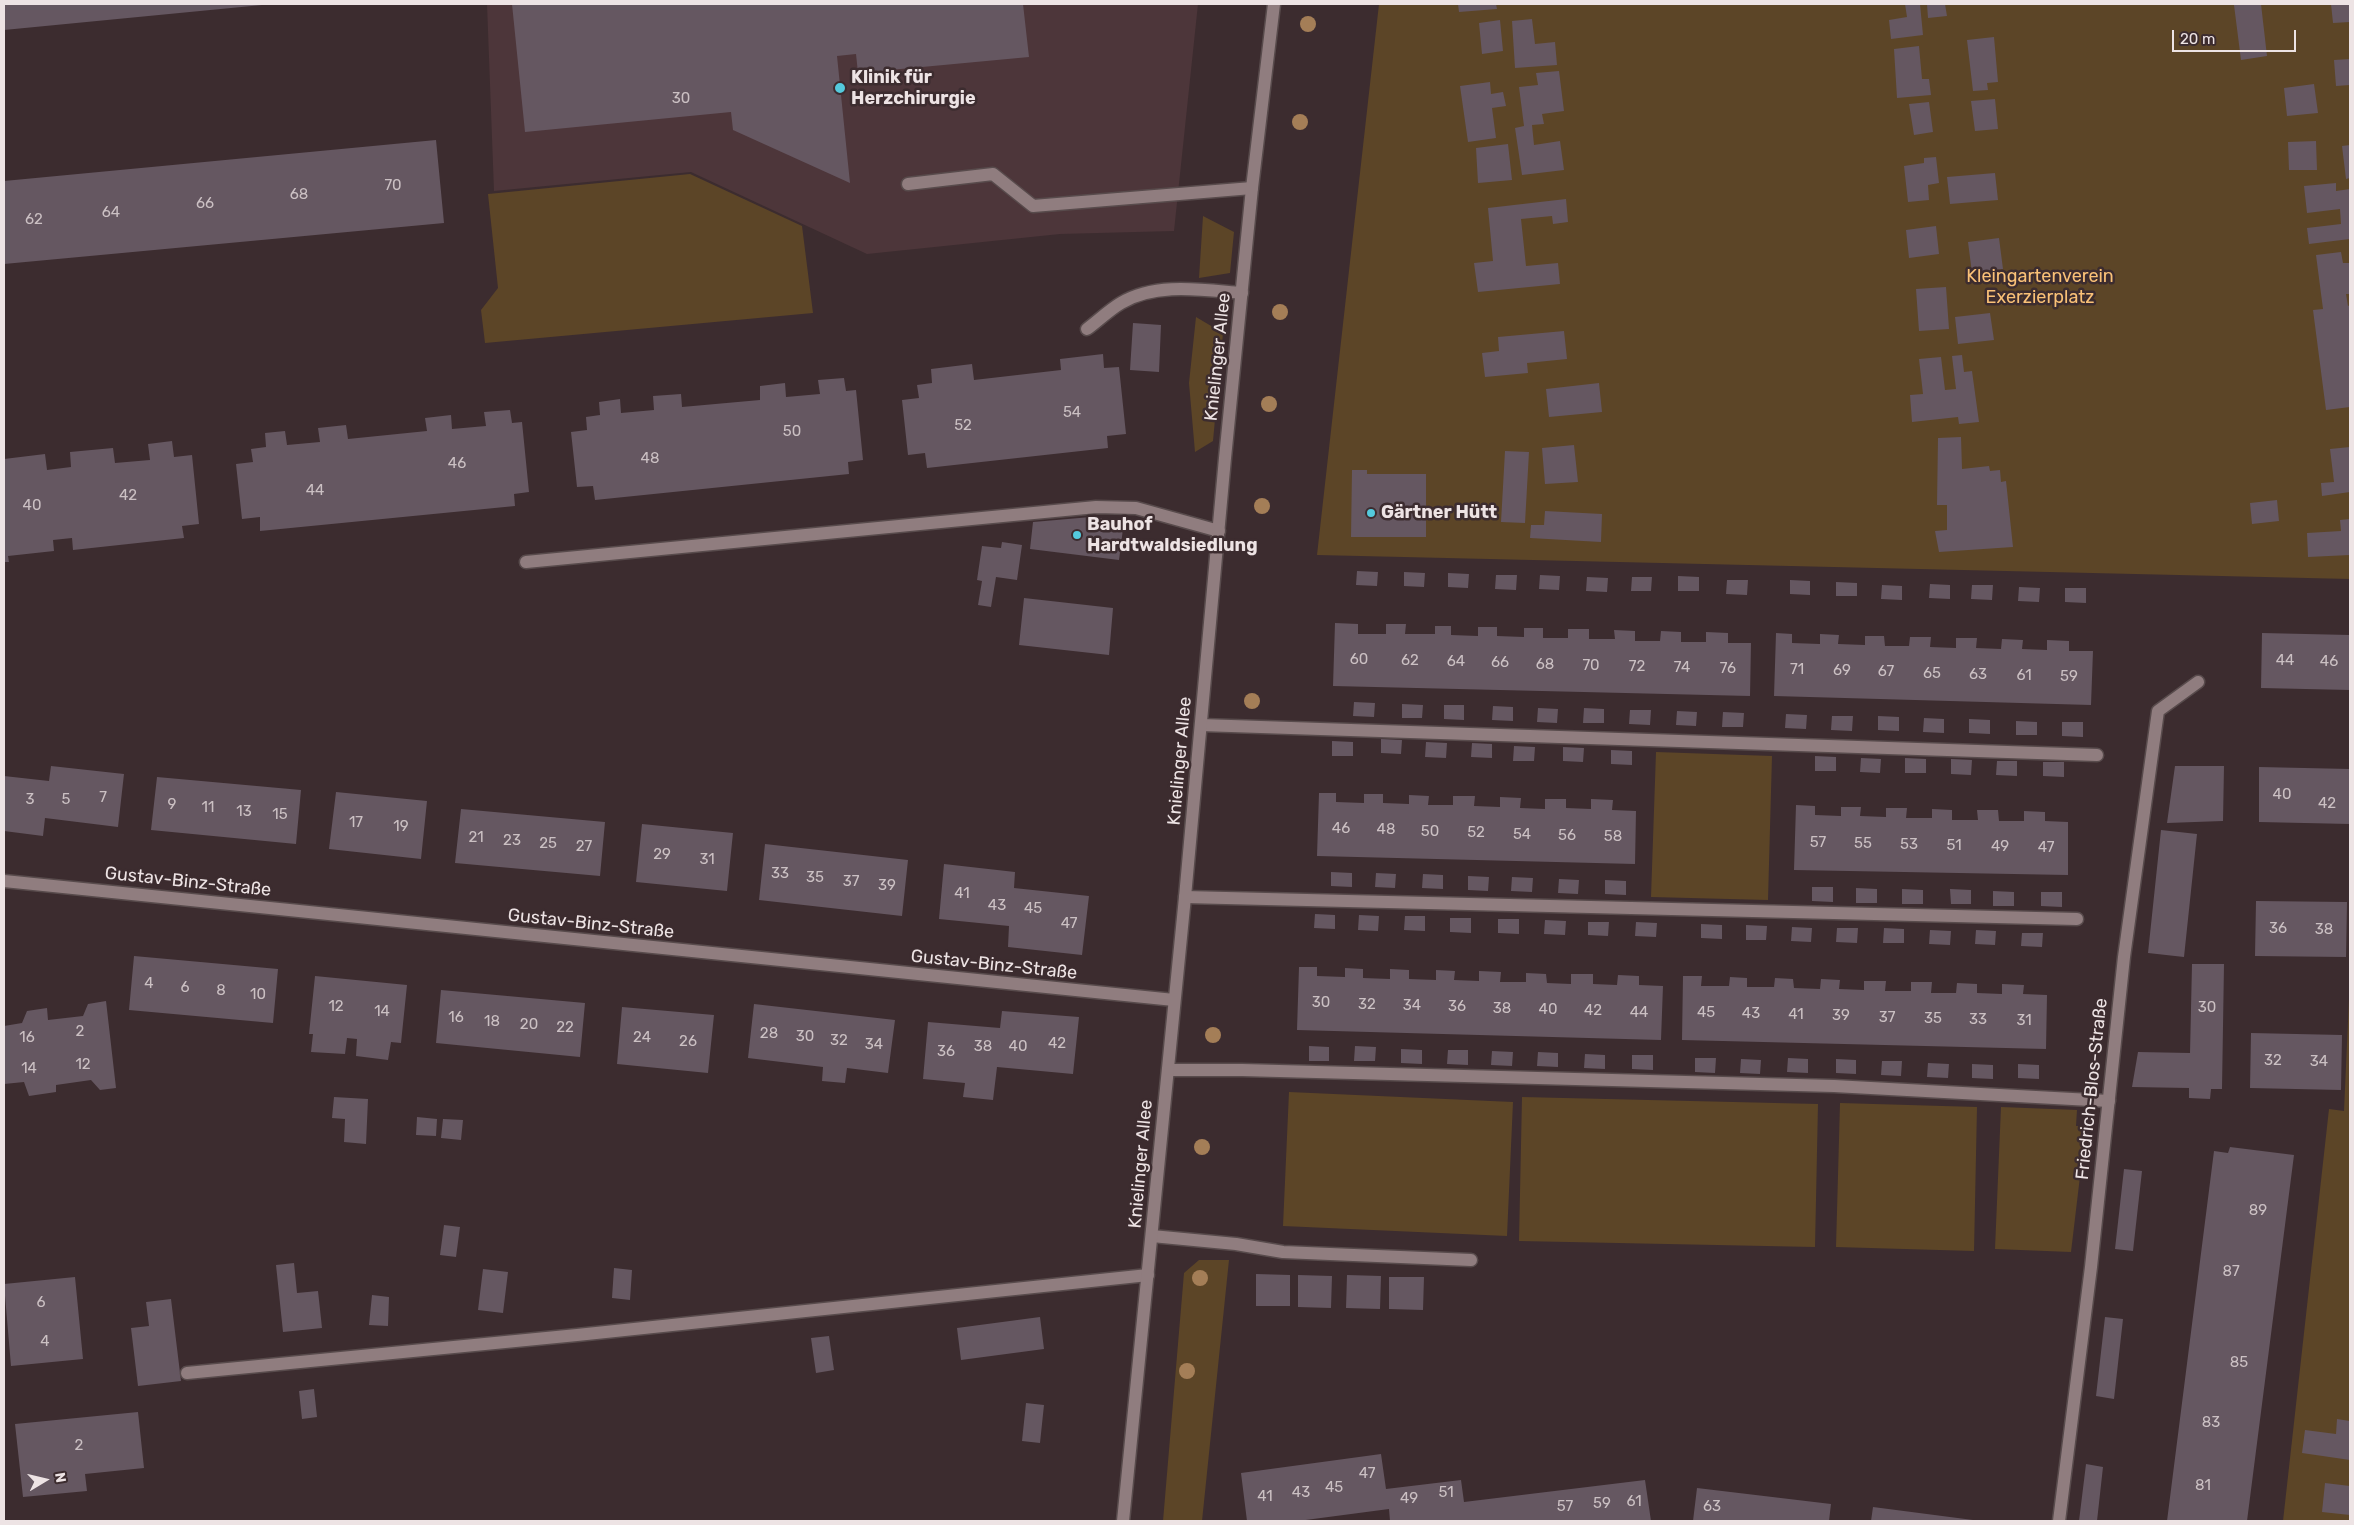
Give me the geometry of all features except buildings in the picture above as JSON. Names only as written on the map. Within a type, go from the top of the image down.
[{"type":"street","name":"Knielinger Allee","points":[[1123,1521],[1185,897],[1252,188],[1274,4]]},
{"type":"street","points":[[908,184],[993,174],[1033,206],[1252,188]]},
{"type":"street","points":[[1087,329],[1121,303],[1149,292],[1182,289],[1242,293]]},
{"type":"street","points":[[526,562],[1096,507],[1136,508],[1219,531]]},
{"type":"street","name":"Friedrich-Blos-Straße","points":[[2059,1521],[2091,1267],[2124,956],[2158,711],[2198,682]]},
{"type":"street","points":[[1201,725],[2097,755]]},
{"type":"street","name":"Gustav-Binz-Straße","points":[[4,881],[1174,1000]]},
{"type":"street","points":[[1185,897],[2077,919]]},
{"type":"street","points":[[1168,1070],[1242,1070],[1834,1086],[2109,1101]]},
{"type":"street","points":[[1152,1236],[1236,1244],[1282,1252],[1471,1260]]},
{"type":"street","points":[[187,1373],[636,1329],[1148,1275]]},
{"type":"shaded area","name":"Klinik für Herzchirurgie","points":[[487,4],[1198,4],[1174,231],[1060,234],[867,254],[691,172],[494,191]]},
{"type":"green space","name":"Kleingartenverein Exerzierplatz","points":[[1379,4],[2350,4],[2350,579],[1317,555]]},
{"type":"green space","points":[[690,174],[802,226],[813,313],[485,343],[481,310],[498,288],[488,194]]},
{"type":"green space","points":[[1203,216],[1234,232],[1230,273],[1199,278]]},
{"type":"green space","points":[[1196,317],[1223,333],[1213,441],[1195,452],[1189,383]]},
{"type":"green space","points":[[1656,752],[1772,756],[1768,900],[1651,897]]},
{"type":"green space","points":[[2350,976],[2350,1521],[2283,1521],[2329,1109],[2344,1111]]},
{"type":"green space","points":[[1289,1092],[1513,1102],[1507,1236],[1283,1226]]},
{"type":"green space","points":[[1522,1097],[1818,1104],[1815,1247],[1519,1241]]},
{"type":"green space","points":[[1840,1103],[1977,1107],[1974,1251],[1836,1247]]},
{"type":"green space","points":[[2001,1107],[2077,1110],[2076,1126],[2086,1126],[2071,1252],[1995,1249]]},
{"type":"green space","points":[[1199,1260],[1229,1260],[1202,1521],[1163,1521],[1184,1273]]},
{"type":"place","name":"Klinik für Herzchirurgie","points":[[840,88]]},
{"type":"place","name":"Gärtner Hütt","points":[[1371,513]]},
{"type":"place","name":"Bauhof Hardtwaldsiedlung","points":[[1077,535]]}]
